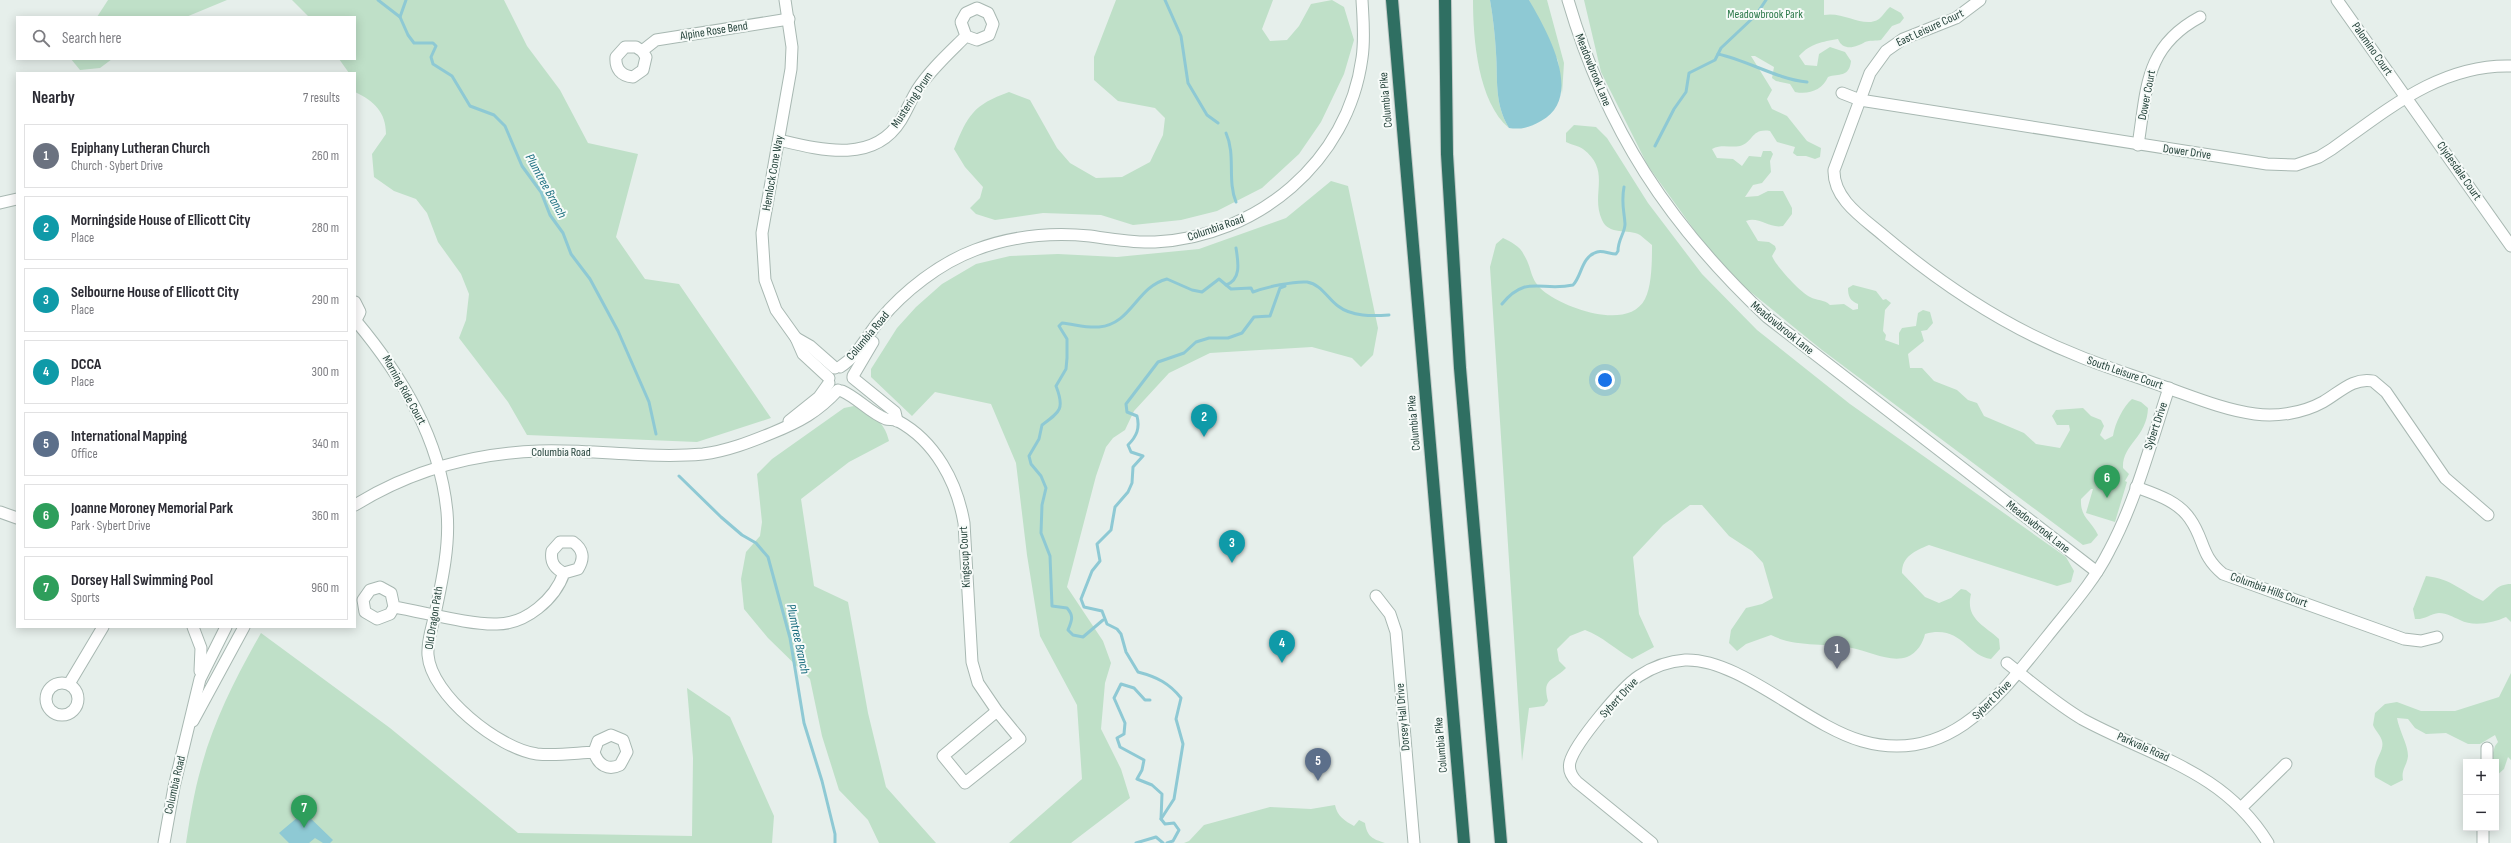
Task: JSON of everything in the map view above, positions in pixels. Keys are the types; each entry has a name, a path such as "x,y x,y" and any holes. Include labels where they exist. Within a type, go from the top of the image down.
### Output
{"highway":[{"name":"Columbia Pike","path":"1392,0 1464,843"},
{"path":"1396,0 1396,53"},
{"path":"1445,0 1448,154 1460,368 1501,843"}],"street":[{"name":"Hemlock Cone Way","path":"785,0 792,47 791,69 780,140 762,233 762,257 770,297 784,325 796,338 810,346 838,367 848,369 853,377"},
{"name":"Columbia Road","path":"356,504 400,480 438,467 505,453 539,451 703,454 749,443 774,432 834,385 838,367 854,356 880,320 941,267 975,250 997,243 1037,235 1062,234 1130,241 1176,241 1221,229 1264,209 1284,196 1315,163 1328,146 1347,111 1354,94 1363,57 1362,0"},
{"name":"Meadowbrook Lane","path":"1568,0 1590,67 1627,144 1670,212 1718,270 1767,317 2097,572"},
{"name":"East Leisure Court","path":"1860,100 1878,60 1894,44 1956,18 1980,0"},
{"name":"Palomino Court","path":"2337,0 2406,97"},
{"name":"Dower Court","path":"2138,144 2149,80 2160,51 2178,31 2200,17"},
{"name":"Alpine Rose Bend","path":"642,50 656,40 789,19"},
{"name":"Mustering Drum","path":"780,140 826,151 842,152 855,151 882,139 901,121 926,78 966,36"},
{"name":"Dower Drive","path":"1842,93 1860,100 2267,164 2296,165 2319,157 2406,97 2428,84 2463,71 2481,67 2511,66"},
{"name":"Clydesdale Court","path":"2406,97 2511,246"},
{"name":"South Leisure Court","path":"1860,100 1838,156 1834,181 1844,200 1923,268 1994,314 2081,357 2241,412 2270,415 2304,410 2322,402 2355,382 2373,381 2386,392 2445,478 2488,515"},
{"path":"0,203 16,199"},
{"name":"Morning Ride Court","path":"356,304 360,312 356,321 381,350 410,396 424,427 438,467"},
{"name":"Columbia Road","path":"834,385 849,388 853,377 896,305"},
{"name":"Hemlock Cone Way","path":"796,338 803,354 834,385"},
{"name":"Kingscup Court","path":"853,377 894,412 897,420"},
{"name":"Kingscup Court","path":"834,385 886,419 897,420 921,438 951,479 960,504 964,523 972,662 978,684 997,711 1020,739 965,784 942,756 997,711"},
{"name":"Sybert Drive","path":"1652,843 1577,782 1570,769 1570,762 1579,745 1625,688 1649,670 1674,662 1701,661 1726,668 1840,733 1862,741 1892,746 1926,742 1946,735 1964,726 1995,700 2097,572 2120,530 2169,388"},
{"name":"Old Dragon Path","path":"438,467 447,512 447,530 435,614 429,641 431,669 444,693 490,733 519,749 536,754 594,752"},
{"name":"Columbia Hills Court","path":"2136,487 2166,498 2181,509 2191,520 2211,564 2223,574 2404,639 2421,642 2437,637"},
{"path":"0,512 16,518"},
{"path":"394,607 482,623 511,623 528,615 544,603 560,583 564,573"},
{"name":"Dorsey Hall Drive","path":"1376,596 1390,614 1396,632 1414,843"},
{"path":"69,684 102,628"},
{"path":"193,628 201,648 200,679"},
{"name":"Columbia Road","path":"164,843 174,787 190,727 200,679 223,628"},
{"path":"223,628 238,637"},
{"name":"Columbia Road","path":"190,727 243,628"},
{"name":"Parkvale Road","path":"2007,663 2064,708 2109,732 2185,766 2222,789 2242,807 2268,843"},
{"path":"2486,759 2487,748"},
{"path":"2242,807 2286,764"},
{"path":"2483,831 2483,843"}],"green space":[{"path":"108,0 227,0 188,16 98,16"},
{"path":"292,0 504,0 527,46 560,90 588,143 638,154 616,237 645,279 679,284 771,418 697,442 527,435 508,402 459,338 466,320 469,294 461,274 438,242 427,213 416,199 394,191 374,177 372,154 386,134 384,119 378,108 373,103 356,92 356,72 348,72 340,60 356,60 356,16 308,16"},
{"path":"1116,0 1273,0 1262,29 1270,41 1287,40 1299,26 1311,4 1332,0 1344,7 1354,40 1344,74 1321,122 1299,154 1262,188 1217,211 1181,220 1133,225 1101,215 1043,213 995,220 976,214 970,208 980,198 983,187 965,167 954,149 963,128 973,113 987,102 1009,92 1030,100 1057,148 1070,163 1096,178 1122,177 1150,162 1163,135 1165,118 1155,108 1118,101 1094,80 1094,57"},
{"path":"1473,0 1490,0 1495,40 1499,100 1504,119 1509,128 1499,117 1490,103 1479,69 1474,33"},
{"path":"1529,0 1547,0 1564,63 1562,94 1558,61"},
{"name":"Meadowbrook Park","path":"1584,0 1824,0 1824,15 1839,15 1867,22 1873,22 1879,19 1890,7 1901,13 1904,18 1900,23 1892,26 1881,40 1867,41 1854,47 1847,47 1843,46 1838,39 1817,44 1803,52 1799,56 1805,65 1817,66 1819,54 1830,47 1845,52 1851,61 1846,72 1828,77 1819,88 1810,92 1795,92 1790,84 1776,81 1772,78 1774,67 1755,56 1751,56 1772,90 1767,99 1772,109 1787,116 1807,141 1821,148 1820,157 1815,159 1806,156 1797,156 1793,153 1795,147 1777,142 1770,131 1756,133 1748,142 1740,146 1719,147 1712,149 1717,158 1733,159 1742,166 1749,156 1761,157 1763,151 1771,151 1773,154 1770,161 1771,172 1762,183 1753,185 1745,197 1758,196 1768,191 1783,191 1792,208 1792,214 1783,226 1773,226 1755,220 1746,221 1758,241 1769,242 1775,246 1776,249 1772,256 1778,266 1806,294 1830,305 1844,304 1853,310 1858,309 1858,304 1850,298 1848,293 1848,288 1853,285 1876,291 1883,300 1886,299 1891,303 1885,310 1883,331 1886,335 1885,340 1899,345 1899,333 1902,328 1916,326 1918,313 1923,310 1930,312 1933,323 1927,330 1921,331 1924,341 1908,354 1910,368 1922,368 1934,381 1957,390 1968,400 1977,403 1984,416 2024,433 2036,444 2060,448 2070,430 2069,425 2057,425 2052,416 2056,410 2083,408 2091,416 2101,420 2104,426 2100,435 2105,440 2113,436 2120,416 2132,399 2141,402 2148,408 2144,427 2126,453 2123,468 2129,474 2125,481 2127,482 2115,522 2086,513 2093,489 2091,489 2081,499 2081,505 2084,515 2098,535 2091,543 2083,545 1822,350 1747,289 1708,249 1648,166 1601,72"},
{"path":"72,60 111,60 100,68 80,70"},
{"path":"1574,125 1596,127 1607,138 1648,203 1702,274 1757,330 1850,404 2066,557 2074,571 2071,582 2057,586 1929,545 1914,552 1904,562 1902,573 1925,597 1939,603 1951,598 1961,589 1966,590 1971,594 1970,603 1973,616 1999,639 2000,649 1991,659 1983,657 1947,633 1937,632 1925,634 1923,641 1917,650 1911,655 1894,659 1859,649 1842,646 1790,642 1771,635 1746,644 1737,651 1729,643 1731,630 1746,608 1762,604 1773,598 1763,563 1752,551 1729,536 1702,505 1690,505 1663,525 1633,557 1639,614 1654,647 1632,659 1585,630 1570,636 1557,649 1559,661 1566,668 1547,684 1546,694 1548,701 1544,706 1529,708 1522,761 1490,267 1496,244 1503,238 1518,247 1527,261 1534,280 1542,290 1549,295 1571,306 1599,314 1626,314 1637,308 1645,299 1647,294 1651,273 1652,245 1640,235 1635,233 1609,228 1602,220 1598,201 1599,174 1597,166 1592,157 1583,149 1566,142 1566,133"},
{"path":"1331,181 1348,186 1378,328 1373,355 1361,367 1352,358 1312,347 1210,353 1169,373 1134,411 1125,430 1113,438 1106,447 1096,476 1067,587 1103,641 1111,663 1105,683 1101,729 1121,769 1130,798 1071,843 1009,843 1082,779 1077,705 1040,636 1027,555 1016,463 991,404 935,392 912,416 871,377 871,369 897,328 916,307 942,284 976,264 1010,256 1058,254 1117,257 1199,249 1286,218"},
{"path":"854,406 872,415 880,423 887,434 889,441 849,462 801,499 814,586 848,602 868,713 886,787 936,843 879,843 868,820 839,790 822,736 810,679 768,638 744,609 741,579 746,552 760,536 762,522 757,474 772,459 844,408"},
{"path":"2426,576 2450,583 2483,601 2498,587 2511,584 2511,622 2506,617 2495,621 2477,624 2465,622 2442,613 2433,614 2421,619 2415,619 2413,609"},
{"path":"261,633 390,728 518,833 692,836 693,758 687,688 730,717 774,816 772,843 186,843 196,786 212,733 234,682"},
{"path":"2511,673 2511,760 2508,757 2504,769 2499,773 2499,759 2491,759 2495,746 2498,742 2495,735 2480,744 2468,744 2446,733 2426,734 2415,728 2408,719 2397,718 2408,752 2403,773 2403,780 2391,786 2375,777 2375,766 2382,749 2382,745 2381,739 2373,725 2375,713 2385,704 2397,702 2421,711 2455,711 2499,697"},
{"path":"1335,805 1340,815 1345,820 1354,826 1359,820 1365,823 1367,831 1371,837 1385,843 1184,843 1189,841 1204,825 1270,807 1311,809"}],"water":[{"path":"1490,0 1529,0 1545,29 1558,63 1561,80 1560,96 1554,110 1541,121 1530,126 1518,129 1509,128 1501,110"},
{"path":"304,812 333,840 330,843 323,843 315,838 309,843 289,843 279,833"}],"waterway":[{"name":"Plumtree Branch","path":"378,0 400,17 408,35 414,43 433,43 436,46 431,57 433,64 452,76 470,106 494,115 505,126 522,166 541,192 550,215 563,233 571,254 590,279 618,331 649,402 656,434"},
{"path":"400,17 406,0"},
{"path":"1165,0 1181,36 1188,83 1207,115 1218,123"},
{"path":"1655,146 1674,109 1686,92 1689,73 1715,60 1721,48 1756,15 1766,0"},
{"path":"1718,54 1774,74 1807,82"},
{"path":"1226,133 1231,150 1232,185 1236,202"},
{"path":"1502,304 1519,289 1534,286 1562,287 1573,285 1585,262 1592,254 1597,252 1616,254 1625,227 1623,202 1624,187"},
{"path":"1226,285 1235,279 1237,274 1238,264 1236,248"},
{"path":"1103,620 1083,637 1073,635 1068,630 1072,618 1071,613 1067,608 1052,606 1050,556 1041,533 1042,505 1046,488 1041,476 1031,464 1029,456 1039,439 1042,425 1057,413 1060,405 1059,394 1056,386 1066,369 1067,339 1059,326 1062,323 1094,327 1110,324 1127,313 1148,289 1167,279 1192,290 1202,292 1219,279 1231,289 1251,288 1253,292 1295,282 1307,282 1312,283 1320,289 1334,303 1344,310 1356,314 1389,315"},
{"path":"1161,819 1174,799 1183,744 1176,719 1181,698 1167,684 1151,676 1138,672 1126,652 1121,634 1117,629 1107,624 1102,611 1084,607 1081,599 1092,571 1100,561 1097,544 1111,530 1115,507 1128,492 1132,483 1133,467 1143,456 1131,452 1128,445 1136,435 1138,424 1137,416 1127,412 1126,404 1158,362 1184,353 1196,342 1209,338 1228,338 1242,333 1254,317 1270,316 1280,288 1285,286"},
{"name":"Plumtree Branch","path":"679,476 721,517 742,535 756,543 768,557 790,638 804,723 822,781 835,834 835,843"},
{"path":"1150,700 1145,700 1134,688 1121,684 1114,698 1125,723 1124,734 1117,738 1120,747 1144,760 1142,770 1137,779 1152,785 1162,794 1161,819 1165,824 1174,823 1179,830 1173,841 1167,843"},
{"path":"1136,843 1156,837 1163,843"}],"place":[{"name":"Morningside House of Ellicott City","path":"1204,437"},
{"name":"Joanne Moroney Memorial Park","path":"2107,498"},
{"name":"Selbourne House of Ellicott City","path":"1232,563"},
{"name":"DCCA","path":"1282,663"},
{"name":"Epiphany Lutheran Church","path":"1837,669"},
{"name":"International Mapping","path":"1318,781"},
{"name":"Dorsey Hall Swimming Pool","path":"304,828"}]}
